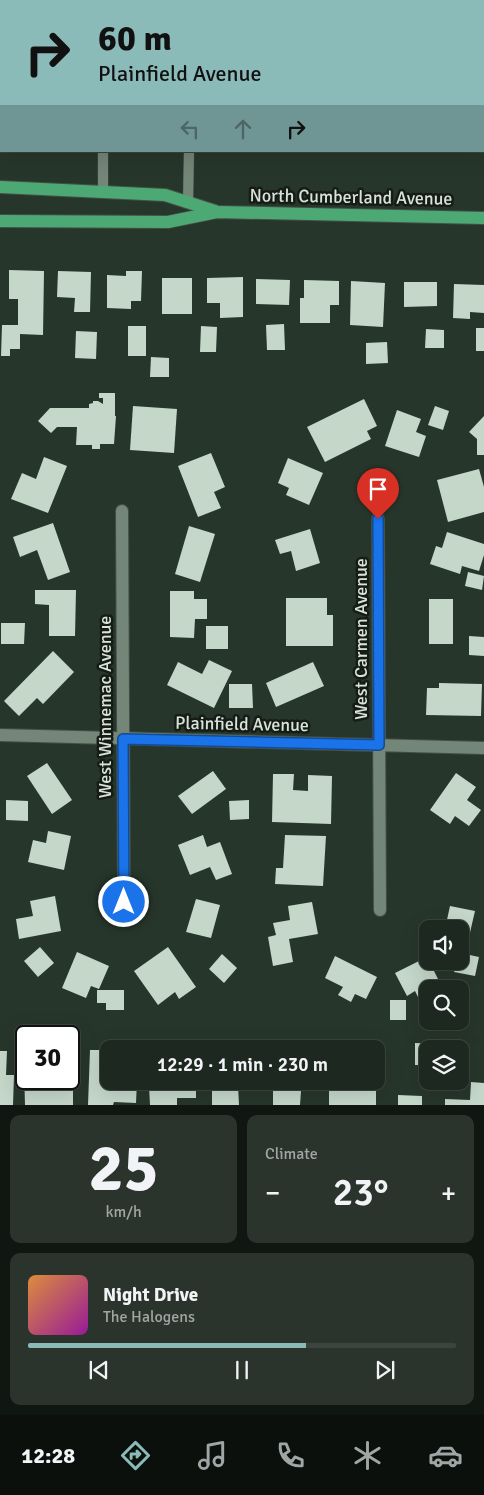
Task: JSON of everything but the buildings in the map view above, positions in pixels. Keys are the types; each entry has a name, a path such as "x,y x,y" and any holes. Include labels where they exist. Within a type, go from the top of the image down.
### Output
{"main road":[{"name":"North Cumberland Avenue","path":"0,187 165,196 217,212"},
{"name":"North Cumberland Avenue","path":"0,221 168,222 217,212 484,218"}],"street":[{"name":"West Winnemac Avenue","path":"122,512 124,902"},
{"name":"West Carmen Avenue","path":"378,519 380,910"},
{"name":"Plainfield Avenue","path":"0,736 484,748"}],"lane":[{"path":"103,152 103,192"},
{"path":"188,203 189,152"}],"route":[{"path":"124,902 123,739 379,745 378,519"}]}
